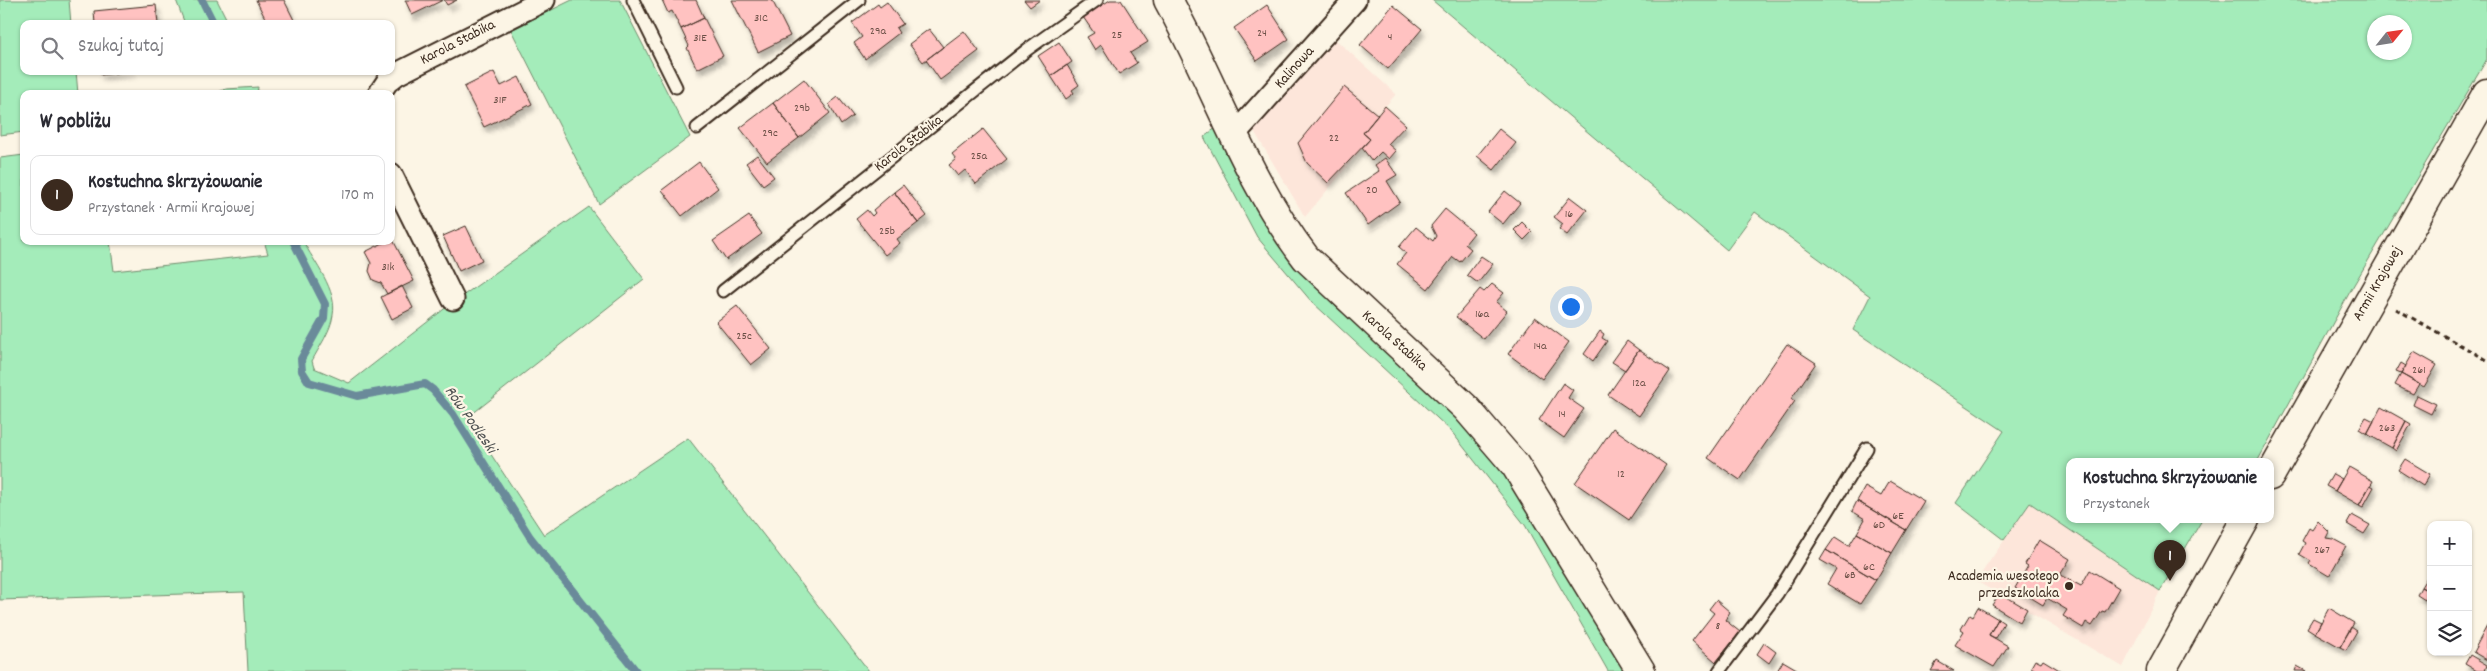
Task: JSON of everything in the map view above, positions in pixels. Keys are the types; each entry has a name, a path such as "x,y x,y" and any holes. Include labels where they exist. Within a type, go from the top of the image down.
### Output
{"street":[{"name":"Karola Stabika","path":"381,90 386,82 397,74 544,0"},
{"name":"Karola Stabika","path":"1168,0 1188,36 1234,136 1268,201 1288,234 1306,258 1466,408 1515,465 1640,671"},
{"name":"Kalinowa","path":"1234,136 1356,0"},
{"name":"Armii Krajowej","path":"2274,469 2487,93"},
{"path":"395,182 454,299"},
{"path":"2161,671 2244,523"}],"lane":[{"path":"633,0 676,87"},
{"path":"697,128 859,0"},
{"name":"Karola Stabika","path":"723,291 1028,49 1097,0"},
{"path":"1718,671 1777,594 1867,448"}],"path":[{"path":"2372,296 2487,360"}],"shaded area":[{"path":"1334,38 1396,94 1363,132 1370,139 1305,217 1254,131"},
{"name":"Academia wesołego przedszkolaka","path":"2030,503 2160,591 2123,667 1976,581"}],"green space":[{"path":"0,0 69,0 71,20 20,20 20,75 76,75 78,90 20,90 20,132 0,135"},
{"path":"176,0 217,0 227,20 184,20"},
{"path":"572,0 620,0 690,137 599,204 511,30"},
{"path":"1432,0 2487,0 2487,59 2352,288 2259,458 2066,458 2066,523 2200,523 2160,591 2030,503 2004,540 1956,503 2004,431 1853,330 1870,296 1755,212 1727,250"},
{"path":"258,87 258,90 223,90"},
{"path":"1217,127 1243,182 1285,253 1336,307 1438,396 1515,489 1625,671 1608,671 1525,525 1451,431 1311,301 1257,237 1204,137"},
{"path":"20,156 20,245 111,245 114,271 268,254 265,245 305,245 329,287 334,306 330,327 312,361 314,368 349,383 448,306 589,207 644,279 467,418 544,535 688,438 869,671 248,671 244,592 0,600 0,158"}],"building":[{"path":"256,0 284,0 294,20 266,20"},
{"path":"405,0 443,0 412,15"},
{"path":"444,0 457,0 447,5"},
{"path":"662,0 696,0 704,18 681,29 672,11 668,13"},
{"path":"732,0 772,0 790,36 758,52"},
{"path":"1024,0 1040,0 1030,7"},
{"path":"1110,0 1121,0 1148,42 1130,53 1137,63 1119,74 1101,45 1095,50 1087,37 1094,33 1083,17"},
{"path":"887,2 903,24 896,28 899,33 865,59 854,43 862,37 852,23 878,4 880,7"},
{"path":"156,5 158,20 95,20 94,11"},
{"path":"1267,5 1289,39 1257,61 1234,28"},
{"path":"1393,5 1422,29 1388,69 1360,45"},
{"path":"704,18 723,56 697,69 681,29"},
{"path":"929,29 943,47 923,62 909,44"},
{"path":"964,31 979,51 940,80 926,60"},
{"path":"1059,42 1072,62 1051,76 1038,56"},
{"path":"1067,65 1079,85 1072,90 1074,93 1066,99 1051,76"},
{"path":"494,72 501,86 519,77 532,104 484,127 464,87"},
{"path":"804,79 830,113 799,138 773,103"},
{"path":"1344,87 1378,115 1363,133 1370,139 1328,183 1307,163 1298,143"},
{"path":"838,97 853,116 841,125 829,104"},
{"path":"773,103 799,138 767,162 740,128"},
{"path":"1385,106 1406,125 1388,144 1396,151 1389,159 1381,152 1372,161 1362,148 1370,139 1363,133"},
{"path":"983,129 1007,159 976,184 965,170 958,176 949,165 956,159 952,154"},
{"path":"1499,129 1516,143 1494,170 1477,156"},
{"path":"757,155 774,177 763,185 746,163"},
{"path":"1385,158 1397,175 1387,181 1400,202 1368,225 1346,193 1379,171 1375,165"},
{"path":"699,162 718,188 682,216 662,190"},
{"path":"903,185 927,216 918,223 894,192"},
{"path":"1505,191 1520,203 1503,224 1488,212"},
{"path":"894,192 918,223 897,239 900,243 885,255 856,219 867,210 872,216 875,213 873,210"},
{"path":"1570,197 1587,210 1567,235 1559,229 1563,224 1554,217"},
{"path":"1445,209 1474,233 1465,244 1471,249 1460,262 1453,257 1428,289 1397,264 1406,253 1399,247 1416,227 1433,241 1436,236 1431,226"},
{"path":"749,216 762,234 726,260 713,241"},
{"path":"1522,222 1532,232 1524,240 1514,230"},
{"path":"466,226 482,260 459,271 443,236"},
{"path":"395,244 414,281 387,294 381,283 373,280 369,271 371,263 365,252 379,245"},
{"path":"1481,256 1493,264 1478,283 1467,275"},
{"path":"1492,284 1504,293 1496,302 1507,311 1484,339 1456,317 1480,289 1484,292"},
{"path":"402,286 413,308 392,319 381,297"},
{"path":"737,306 771,349 751,365 716,322"},
{"path":"1535,317 1569,342 1542,379 1508,354"},
{"path":"1600,331 1604,334 1602,338 1607,341 1593,361 1584,354"},
{"path":"1627,341 1639,350 1625,370 1612,362"},
{"path":"1787,344 1816,363 1791,399 1795,401 1740,480 1708,458"},
{"path":"1639,350 1670,371 1639,416 1608,395"},
{"path":"2414,352 2437,365 2424,387 2401,374"},
{"path":"2401,363 2406,366 2401,374 2396,372"},
{"path":"2401,374 2419,384 2413,394 2395,385"},
{"path":"1563,383 1573,390 1568,398 1584,409 1564,438 1539,420"},
{"path":"2417,395 2436,404 2431,414 2413,405"},
{"path":"2381,407 2406,421 2392,448 2367,434"},
{"path":"2366,417 2374,421 2367,434 2359,429"},
{"path":"2406,421 2411,424 2396,451 2392,448"},
{"path":"1613,428 1666,465 1629,520 1575,483"},
{"path":"2405,459 2430,474 2423,486 2398,470"},
{"path":"2349,467 2373,481 2359,505 2335,491"},
{"path":"2333,474 2342,479 2335,491 2326,486"},
{"path":"1890,481 1924,501 1906,530 1857,501 1865,487 1881,496"},
{"path":"2370,485 2374,487 2363,507 2359,505"},
{"path":"1857,501 1906,530 1892,553 1857,533 1865,519 1852,511"},
{"path":"2352,515 2370,525 2364,534 2347,524"},
{"path":"2318,521 2329,532 2326,538 2333,539 2346,546 2329,576 2309,564 2311,561 2299,554 2305,543 2302,541 2309,528 2312,530"},
{"path":"1857,533 1892,553 1876,580 1826,550 1835,537 1849,546"},
{"path":"2039,540 2070,559 2060,575 2081,586 2090,570 2119,588 2105,612 2102,611 2092,626 2086,622 2083,628 2063,616 2067,610 2047,598 2043,605 2015,588 2028,566 2025,564"},
{"path":"1826,550 1876,580 1860,604 1827,584 1836,569 1820,560"},
{"path":"2427,577 2427,590 2421,587"},
{"path":"2421,587 2427,590 2425,600 2417,595"},
{"path":"2000,593 2027,609 2020,622 1992,605"},
{"path":"1716,600 1730,612 1725,620 1740,632 1716,662 1692,641 1714,613 1709,609"},
{"path":"1978,607 1998,619 1989,635 2008,646 1994,667 1955,645 1964,631 1961,629 1970,614 1973,616"},
{"path":"2329,608 2354,623 2340,647 2315,633"},
{"path":"2313,618 2321,622 2315,633 2307,628"},
{"path":"1998,619 2004,623 1995,638 1989,635"},
{"path":"2487,626 2487,660 2473,652"},
{"path":"2351,627 2357,631 2346,650 2340,647"},
{"path":"1764,643 1776,652 1769,663 1757,654"},
{"path":"2469,656 2472,656 2487,665 2485,671 2477,671 2465,664"},
{"path":"2035,660 2041,663 2043,660 2061,671 2037,671 2031,667"},
{"path":"1783,661 1800,671 1777,671"},
{"path":"1937,661 1954,671 1931,671"},
{"path":"2297,666 2306,671 2295,671"}],"waterway":[{"name":"Rów Podleski","path":"202,0 212,20"},
{"name":"Rów Podleski","path":"295,245 325,304 324,318 301,359 302,371 309,382 357,396 425,384 433,390 453,414 530,537 636,671"}],"place":[{"name":"Kostuchna Skrzyżowanie","path":"2170,581"},
{"name":"Academia wesołego przedszkolaka","path":"2069,586"}]}
